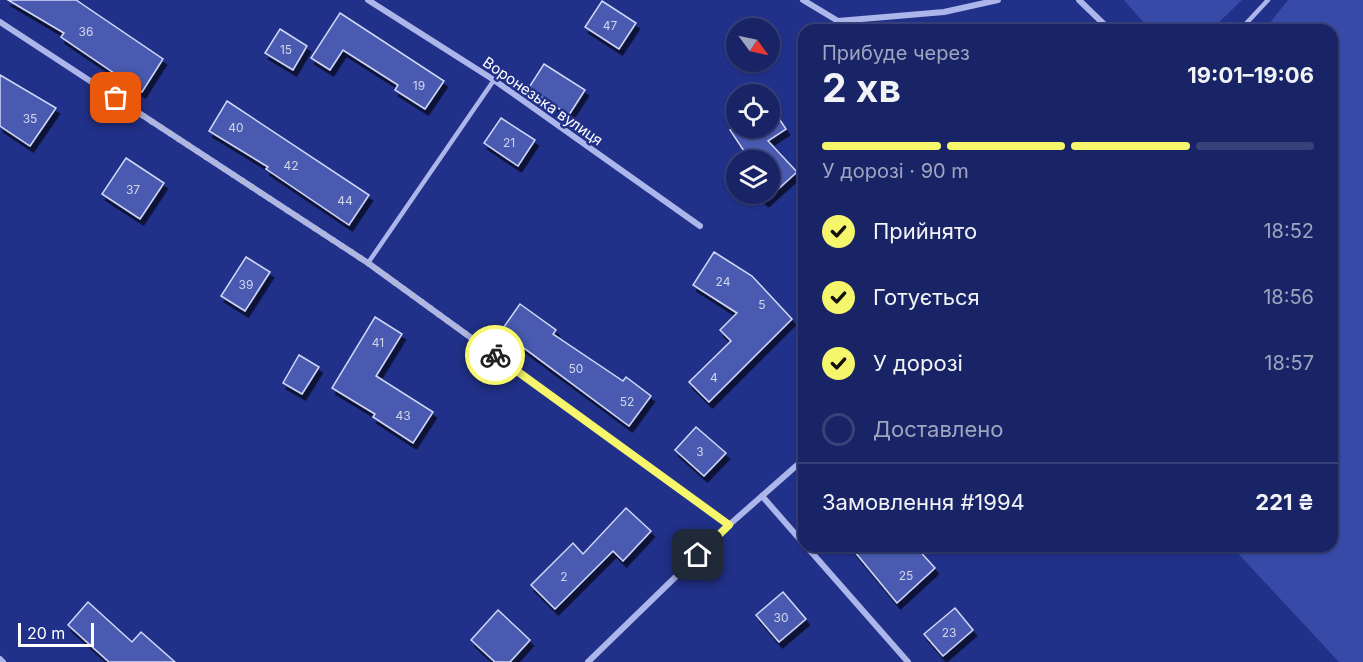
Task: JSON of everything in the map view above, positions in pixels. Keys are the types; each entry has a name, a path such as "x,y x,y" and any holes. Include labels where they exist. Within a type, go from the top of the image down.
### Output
{"street":[{"name":"Воронезька вулиця","path":"368,0 494,80 700,226"},
{"path":"802,0 838,21 944,12 998,0"},
{"path":"1079,0 1104,24"},
{"path":"0,22 368,263 729,525"},
{"path":"588,662 729,525 798,464"},
{"path":"762,496 798,537"},
{"path":"811,552 908,662"}],"lane":[{"path":"1246,24 1268,0"},
{"path":"368,263 494,80"}],"shaded area":[{"path":"1124,0 1242,0 1217,24 1145,24"},
{"path":"1288,0 1363,0 1363,662 1339,662 1237,552 1338,552 1338,24 1269,24"}],"building":[{"path":"8,0 76,0 163,59 142,92 61,37 64,33"},
{"path":"602,1 636,23 619,49 585,27"},
{"path":"340,13 444,81 425,109 395,90 398,85 343,50 330,70 311,58"},
{"path":"280,29 307,46 293,70 265,53"},
{"path":"544,64 585,90 569,115 528,89"},
{"path":"0,75 56,108 30,146 0,126"},
{"path":"227,101 369,195 349,225 266,169 268,167 209,131"},
{"path":"501,118 535,140 518,166 484,143"},
{"path":"780,120 786,129 780,133"},
{"path":"735,138 772,138 768,141 776,150 743,150"},
{"path":"780,154 797,172 780,187"},
{"path":"126,158 164,183 140,219 102,194"},
{"path":"714,252 752,276 792,319 709,402 689,382 731,341 720,330 737,313 693,285"},
{"path":"246,257 270,272 245,311 221,296"},
{"path":"520,304 556,330 553,334 623,381 626,377 651,396 629,426 501,331"},
{"path":"375,317 402,334 376,376 433,412 413,443 373,417 375,414 332,388"},
{"path":"299,355 319,367 302,394 283,383"},
{"path":"696,427 726,453 704,476 675,450"},
{"path":"626,508 651,531 623,561 613,551 555,609 531,585 573,543 583,554"},
{"path":"855,552 920,552 935,568 897,603"},
{"path":"783,592 806,619 779,642 756,615"},
{"path":"88,602 132,642 141,632 175,662 109,662 68,625"},
{"path":"955,608 973,630 943,656 924,634"},
{"path":"498,610 530,640 510,662 495,662 471,640"}],"way so far":[{"path":"116,98 368,263 495,355"}],"route":[{"path":"495,355 729,525 698,555"}]}
